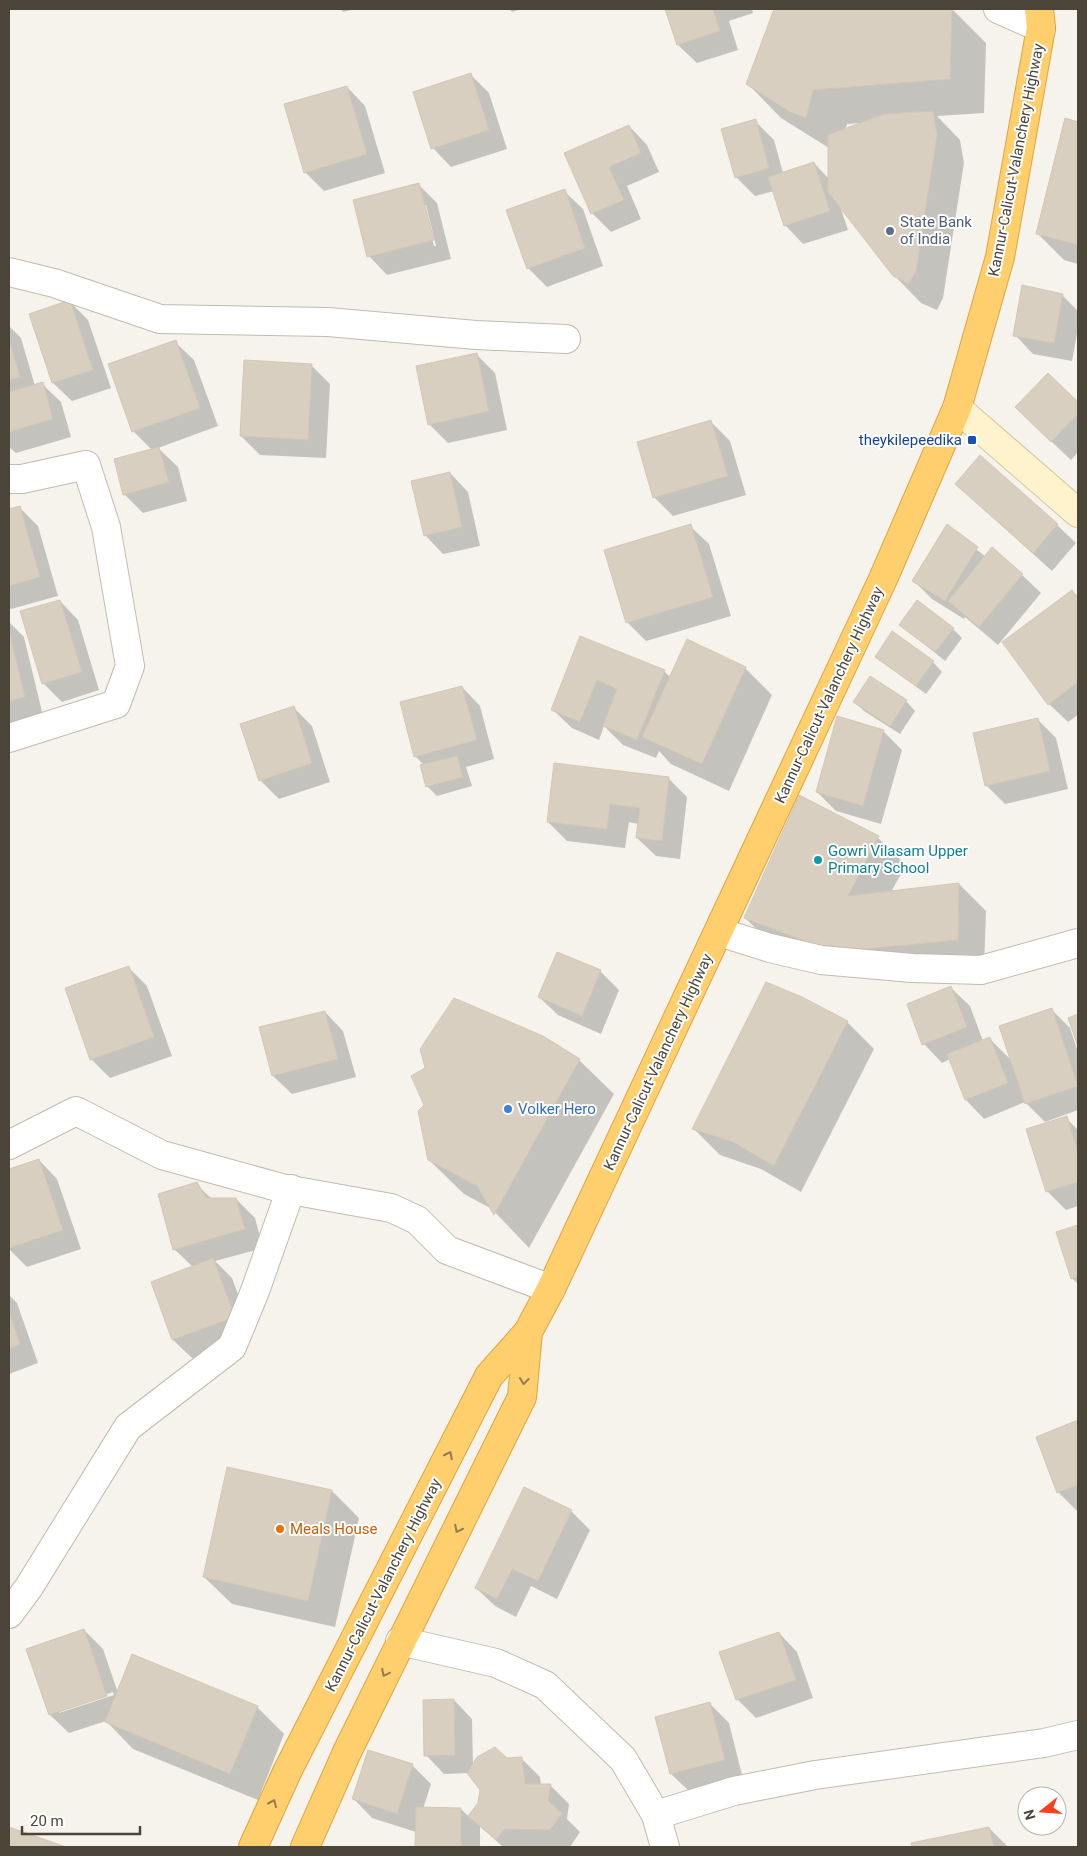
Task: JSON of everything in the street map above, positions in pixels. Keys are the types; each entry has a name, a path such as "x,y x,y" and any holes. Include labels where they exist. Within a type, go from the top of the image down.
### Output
{"highway":[{"name":"Kannur-Calicut-Valanchery Highway","path":"253,1847 287,1772 489,1376 528,1332 551,1289 883,579 957,408 1000,257 1043,15"},
{"name":"Kannur-Calicut-Valanchery Highway","path":"305,1847 347,1752 400,1641 522,1397 528,1332"},
{"path":"359,1632 400,1641"}],"street":[{"path":"998,9 1043,15"},
{"path":"9,272 54,283 160,320 328,322 476,335 566,339"},
{"path":"957,408 1078,513"},
{"path":"9,479 22,479 86,465 106,527 130,666 116,704 9,738"},
{"path":"718,932 770,948 821,960 912,968 971,970 981,970 1078,943"},
{"path":"9,1145 76,1111 162,1155 291,1189 391,1208 417,1220 447,1250 551,1289"},
{"path":"9,1614 29,1587 128,1427 232,1347 255,1291 291,1189"},
{"path":"400,1641 496,1663 546,1685 623,1759 656,1815 665,1847"},
{"path":"656,1815 734,1791 815,1775 1044,1743 1078,1735"}],"building":[{"path":"665,9 713,9 720,31 677,45"},
{"path":"774,9 952,9 950,79 813,90 806,118 790,112 746,84"},
{"path":"471,73 489,130 431,149 413,92"},
{"path":"347,86 367,154 304,173 284,104"},
{"name":"State Bank of India","path":"933,111 937,135 916,271 909,284 893,276 828,192 828,135 884,114"},
{"path":"1065,118 1078,122 1078,245 1036,234"},
{"path":"756,119 769,168 735,178 721,129"},
{"path":"629,125 641,153 609,167 624,200 591,214 564,153"},
{"path":"814,162 830,211 784,226 768,177"},
{"path":"419,183 434,240 367,257 353,200"},
{"path":"565,189 585,248 527,269 506,210"},
{"path":"1022,285 1063,294 1054,343 1013,336"},
{"path":"70,300 93,370 52,383 29,314"},
{"path":"9,339 20,377 9,380"},
{"path":"176,340 200,408 132,432 108,364"},
{"path":"477,353 489,411 428,425 416,366"},
{"path":"244,360 312,364 308,440 240,436"},
{"path":"1048,373 1078,402 1078,414 1051,442 1015,407"},
{"path":"43,382 53,419 9,432 9,392"},
{"path":"711,420 728,476 653,498 637,442"},
{"path":"159,447 169,482 123,495 114,459"},
{"path":"980,455 1058,524 1033,553 955,484"},
{"path":"450,472 462,527 424,536 411,481"},
{"path":"20,506 40,577 9,586 9,509"},
{"path":"691,524 713,597 626,623 604,550"},
{"path":"947,524 978,547 945,601 912,581"},
{"path":"992,547 1023,574 979,627 948,601"},
{"path":"1072,590 1078,598 1078,682 1048,705 1002,642"},
{"path":"60,600 82,672 42,684 20,611"},
{"path":"917,600 954,628 935,652 899,625"},
{"path":"9,630 25,697 9,701"},
{"path":"892,631 934,661 916,686 875,657"},
{"path":"580,636 665,670 637,740 603,726 617,689 597,680 580,722 551,710"},
{"path":"687,639 746,667 702,764 642,737"},
{"path":"870,676 907,700 890,726 853,702"},
{"path":"462,686 477,740 414,757 400,702"},
{"path":"294,706 312,763 259,781 240,724"},
{"path":"837,716 884,730 863,806 816,792"},
{"path":"1038,718 1050,771 985,786 973,733"},
{"path":"457,756 463,777 426,787 420,765"},
{"path":"554,763 669,777 662,841 636,838 640,808 610,804 607,829 547,822"},
{"name":"Gowri Vilasam Upper Primary School","path":"799,795 879,836 848,896 959,883 958,940 834,952 744,918"},
{"path":"557,952 601,970 582,1016 538,997"},
{"path":"129,966 154,1037 90,1060 65,988"},
{"path":"766,982 802,997 848,1021 774,1166 733,1142 692,1129"},
{"path":"951,986 967,1027 922,1045 907,1004"},
{"path":"454,998 543,1036 580,1059 494,1215 477,1186 428,1160 418,1111 424,1105 411,1076 425,1068 420,1049"},
{"path":"1052,1008 1078,1086 1025,1104 999,1026"},
{"path":"325,1011 338,1059 272,1076 259,1027"},
{"path":"1078,1014 1078,1047 1068,1018"},
{"path":"990,1037 1008,1083 965,1100 947,1054"},
{"path":"1067,1116 1078,1152 1078,1182 1046,1192 1026,1129"},
{"path":"39,1159 63,1230 9,1248 9,1169"},
{"path":"197,1182 206,1198 236,1198 245,1229 173,1250 158,1194"},
{"path":"1078,1225 1078,1276 1071,1279 1056,1232"},
{"path":"213,1258 235,1317 172,1340 151,1282"},
{"path":"9,1312 20,1344 9,1349"},
{"path":"1078,1420 1078,1485 1057,1493 1036,1437"},
{"path":"227,1467 332,1490 308,1601 203,1577"},
{"path":"524,1487 572,1510 538,1581 512,1569 497,1599 475,1588"},
{"path":"84,1629 107,1696 49,1715 26,1649"},
{"path":"779,1632 796,1680 736,1700 719,1652"},
{"path":"132,1654 258,1706 230,1774 105,1722"},
{"path":"454,1699 455,1755 424,1756 423,1700"},
{"path":"710,1702 725,1760 670,1774 655,1717"},
{"path":"495,1747 507,1758 522,1757 525,1784 551,1784 548,1801 562,1813 550,1830 505,1829 496,1840 468,1816 478,1803 480,1790 467,1773 477,1757"},
{"path":"368,1750 413,1764 397,1814 352,1799"},
{"path":"416,1807 461,1808 461,1847 415,1847"},
{"path":"9,1827 66,1847 9,1847"},
{"path":"989,1827 994,1847 912,1847 911,1843"}],"place":[{"name":"State Bank of India","path":"890,231"},
{"name":"theykilepeedika","path":"972,440"},
{"name":"Gowri Vilasam Upper Primary School","path":"818,860"},
{"name":"Volker Hero","path":"508,1109"},
{"name":"Meals House","path":"280,1529"}]}
